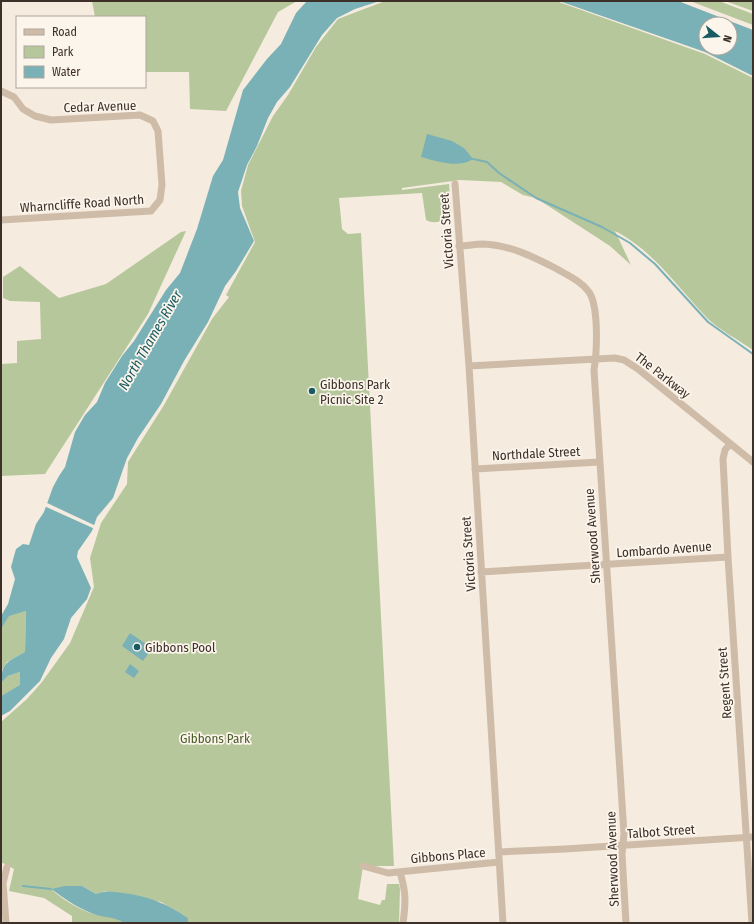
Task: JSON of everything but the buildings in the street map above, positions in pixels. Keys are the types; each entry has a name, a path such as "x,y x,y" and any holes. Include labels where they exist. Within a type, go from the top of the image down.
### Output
{"street":[{"name":"Cedar Avenue","path":"1,91 14,97 23,109 35,116 51,120 140,115 152,121 158,132 162,185 160,200"},
{"name":"Victoria Street","path":"455,184 475,469 503,923"},
{"name":"Wharncliffe Road North","path":"1,220 151,211 160,200"},
{"name":"Sherwood Avenue","path":"459,246 482,244 494,245 523,252 578,280 589,292 594,302 597,347 594,370 624,834 622,854 626,923"},
{"name":"The Parkway","path":"468,366 615,358 628,362 753,462"},
{"name":"Regent Street","path":"730,444 724,450 723,459 728,557 750,837 752,923"},
{"name":"Northdale Street","path":"475,469 599,462"},
{"name":"Lombardo Avenue","path":"481,572 728,557"},
{"name":"Talbot Street","path":"499,852 750,837"},
{"name":"Gibbons Place","path":"363,866 382,872 400,872 499,862"},
{"path":"6,923 3,883 7,867"},
{"name":"Gibbons Place","path":"400,872 405,888 406,903 404,923"}],"green space":[{"path":"92,1 297,1 278,12 226,111 190,109 189,72 146,72 146,16 95,16"},
{"name":"Gibbons Park","path":"385,1 556,1 698,52 698,56 709,56 753,78 753,350 712,323 665,271 629,239 615,231 631,265 610,246 536,198 523,195 501,182 460,180 402,188 402,190 449,184 450,218 438,222 426,220 422,193 339,198 342,229 348,234 361,233 394,866 363,866 358,899 380,905 382,900 385,900 387,884 399,884 399,923 188,923 188,918 161,902 105,891 96,894 82,886 51,889 65,900 82,910 113,918 124,923 72,923 72,916 44,898 9,891 14,869 1,862 1,722 27,699 42,682 70,643 94,587 90,558 101,523 127,484 128,462 164,405 212,319 229,297 226,295 255,242 242,206 241,191 248,165 273,116 288,95 316,47 338,19"},
{"path":"690,1 719,1 753,14 753,25 738,19 738,16 729,16"},
{"path":"725,1 753,1 753,11"},
{"path":"186,231 148,314 45,474 1,476 1,364 17,363 17,341 41,339 40,302 10,301 3,298 3,277 20,266 59,298 106,284 181,232"},
{"path":"26,611 25,652 7,662 1,672 1,629 9,615"},
{"path":"20,672 20,686 1,696 1,683 8,676"}],"water":[{"name":"North Thames River","path":"307,1 380,1 355,9 337,18 322,35 290,87 277,102 268,118 257,146 247,165 238,192 240,208 254,241 225,286 208,322 184,361 161,404 138,438 127,458 113,498 97,517 92,531 78,551 77,557 91,588 87,599 71,618 64,639 51,658 40,681 10,711 1,716 1,696 20,685 20,672 8,676 1,683 2,671 4,666 10,660 25,652 26,611 9,616 1,629 1,616 8,604 15,579 11,567 16,549 23,544 29,545 36,524 44,512 53,487 65,467 75,432 85,415 97,402 105,383 122,356 134,341 166,290 180,273 197,229 213,176 223,160 243,90 267,59 281,44 296,13"},
{"path":"559,1 678,1 717,16 698,16 698,50"},
{"path":"738,24 753,30 753,76 713,56 738,56"},
{"path":"427,134 452,141 464,148 473,159 467,162 454,164 421,157"},
{"name":"Gibbons Pool","path":"130,633 152,648 143,661 122,646"},
{"path":"130,664 139,671 134,678 125,672"},
{"path":"65,886 82,886 96,894 113,892 150,899 172,908 188,918 188,923 124,923 116,919 95,915 75,905 51,889"}],"pier":[{"path":"45,502 96,526 95,529 44,506"}],"waterway":[{"path":"473,159 487,162 499,173 536,198 602,227 630,243 655,264 708,322 753,354"},
{"path":"23,886 51,889"}],"place":[{"name":"Gibbons Park Picnic Site 2","path":"312,391"},
{"name":"Gibbons Pool","path":"137,647"}]}
